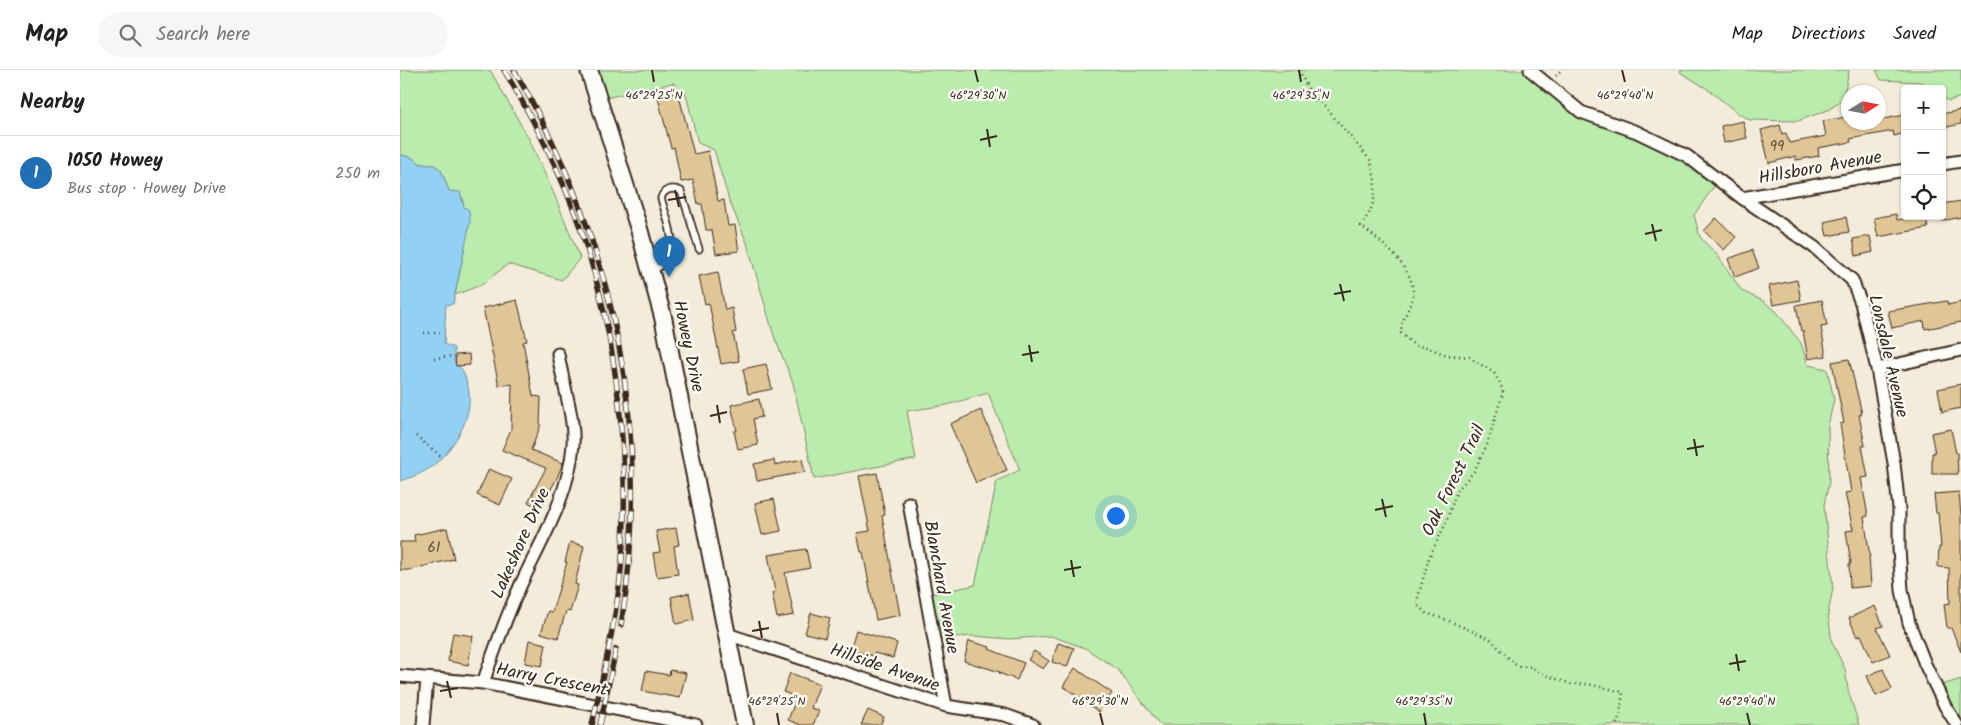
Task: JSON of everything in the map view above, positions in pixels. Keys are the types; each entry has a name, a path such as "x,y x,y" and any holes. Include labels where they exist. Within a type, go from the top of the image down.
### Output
{"main road":[{"name":"Howey Drive","path":"589,70 610,131 663,317 745,725"}],"street":[{"name":"Lonsdale Avenue","path":"1530,70 1581,112 1637,132 1687,156 1742,198 1814,247 1852,280 1861,303 1877,369 1894,463 1899,509 1902,590 1909,623 1924,664 1945,706 1957,725"},
{"path":"1946,163 1961,160"},
{"name":"Hillsboro Avenue","path":"1742,198 1901,171"},
{"path":"1877,369 1961,350"},
{"name":"Lakeshore Drive","path":"483,683 500,630 557,510 569,473 573,443 558,354"},
{"name":"Blanchard Avenue","path":"910,503 946,706"},
{"name":"Hillside Avenue","path":"728,634 946,706 1005,715 1033,725"},
{"name":"Harry Crescent","path":"400,676 483,683 696,725"},
{"path":"423,725 428,679"}],"lane":[{"path":"651,270 662,267 673,251 661,198 663,192 668,189 681,191 699,249"}],"path":[{"name":"Oak Forest Trail","path":"1299,70 1310,93 1326,108 1371,161 1375,180 1374,200 1370,212 1361,226 1382,243 1402,265 1412,282 1412,299 1401,324 1401,333 1415,346 1426,347 1447,356 1469,357 1494,373 1504,392 1487,445 1474,470 1457,491 1445,525 1429,558 1416,604 1426,613 1490,639 1517,666 1531,667 1545,675 1570,684 1588,684 1623,692 1620,714 1616,725"},
{"path":"424,333 444,333"},
{"path":"434,358 454,356"},
{"path":"416,436 442,457"}],"green space":[{"path":"400,70 490,70 529,139 580,258 562,280 508,264 483,284 455,295 464,251 463,198 449,191 441,170 434,165 421,164 411,157 400,155"},
{"path":"590,70 1532,70 1582,111 1637,131 1719,179 1694,215 1700,237 1718,256 1742,291 1763,301 1776,311 1801,343 1808,365 1827,369 1834,399 1828,426 1829,482 1824,505 1833,588 1828,614 1832,642 1845,669 1848,690 1859,725 1160,725 1117,669 1085,648 1051,636 1009,639 974,636 935,638 927,595 975,585 997,481 1020,470 988,393 947,405 907,411 916,459 814,479 793,383 774,336 747,243 729,200 714,150 698,143 686,94 673,83 601,99"},
{"path":"1681,70 1849,70 1846,85 1841,85 1841,101 1828,110 1798,121 1750,120 1739,114 1706,88 1680,72"},
{"path":"1876,70 1961,70 1961,97 1949,101 1946,99 1946,85 1926,85 1923,82 1881,80"},
{"path":"1961,679 1961,725 1936,687"}],"water":[{"path":"400,155 411,157 421,164 434,165 441,170 449,191 460,192 464,207 469,210 470,222 453,304 446,305 444,344 454,348 454,362 461,368 465,377 469,391 467,413 459,435 445,454 433,466 415,476 400,481"}],"building":[{"path":"678,92 694,154 708,151 718,201 724,200 728,226 735,225 739,251 716,254 712,230 706,230 702,204 698,204 693,180 681,182 674,147 671,148 658,98"},
{"path":"1961,110 1961,124 1946,127 1946,113"},
{"path":"1901,116 1901,134 1894,136 1893,131 1850,139 1851,142 1818,148 1819,156 1796,160 1796,156 1769,163 1761,130 1780,125 1782,134 1786,133 1789,143 1826,136 1823,121 1841,118 1841,130 1886,130 1886,119"},
{"path":"1743,121 1747,138 1724,143 1721,126"},
{"path":"1961,201 1961,217 1942,221 1946,220 1946,203"},
{"path":"1896,214 1897,220 1926,220 1928,228 1878,237 1874,218"},
{"path":"1846,217 1849,232 1827,236 1824,222"},
{"path":"1716,218 1736,237 1724,250 1704,231"},
{"path":"1870,236 1873,252 1856,256 1853,239"},
{"path":"1752,250 1759,268 1735,277 1728,259"},
{"path":"718,272 725,310 732,308 736,332 733,333 739,361 721,364 709,303 705,304 699,276"},
{"path":"1797,280 1801,300 1773,305 1769,286"},
{"path":"517,300 527,341 523,342 533,396 541,397 540,427 531,450 563,463 540,509 528,502 546,468 502,450 511,429 512,384 499,386 483,308"},
{"path":"1822,300 1827,326 1821,327 1826,356 1808,359 1796,305"},
{"path":"1947,301 1948,305 1961,302 1961,322 1925,329 1924,321 1892,328 1888,311"},
{"path":"469,354 470,365 456,366 455,355"},
{"path":"1849,359 1862,414 1859,415 1868,477 1861,478 1868,516 1864,517 1870,556 1871,586 1850,588 1849,564 1851,564 1846,531 1853,530 1845,493 1851,492 1840,424 1844,423 1832,362"},
{"path":"766,364 772,389 748,394 743,369"},
{"path":"1961,384 1961,408 1942,412 1938,389"},
{"path":"759,399 762,417 753,419 758,445 738,449 734,431 737,431 731,405"},
{"path":"981,410 1007,470 976,483 950,424"},
{"path":"1951,429 1957,453 1958,474 1932,474 1932,453 1935,453 1931,433"},
{"path":"802,459 805,472 757,481 754,464 774,460 775,465"},
{"path":"489,469 512,479 500,505 477,495"},
{"path":"877,473 885,515 882,516 900,615 876,620 863,552 861,552 857,533 870,531 859,476"},
{"path":"1959,492 1961,516 1961,652 1951,628 1947,628 1944,604 1950,603 1949,568 1938,567 1939,547 1941,547 1934,494"},
{"path":"774,499 781,531 762,535 755,503"},
{"path":"447,528 454,559 409,570 400,570 400,542 415,542 414,535"},
{"path":"676,528 679,545 674,546 678,574 657,577 653,553 660,552 656,531"},
{"path":"570,542 584,546 575,584 578,585 570,612 566,611 558,638 541,633 548,611 552,612 567,562 565,562"},
{"path":"806,549 810,568 785,573 794,615 777,618 772,593 775,592 768,555"},
{"path":"689,593 694,620 676,624 671,597"},
{"path":"1875,606 1883,626 1877,628 1890,655 1873,662 1861,635 1857,637 1849,618"},
{"path":"811,613 830,618 825,638 805,633"},
{"path":"856,630 897,643 893,658 874,653 873,656 850,650"},
{"path":"453,633 473,636 468,665 448,661"},
{"path":"529,640 546,644 542,666 525,663"},
{"path":"969,641 990,647 989,649 1024,663 1017,680 1000,672 964,661"},
{"path":"1058,643 1074,648 1067,667 1052,662"},
{"path":"1034,651 1049,661 1043,669 1028,660"},
{"path":"1075,668 1112,693 1099,712 1063,686"},
{"path":"1883,669 1892,689 1876,696 1867,676"},
{"path":"670,670 686,673 680,698 642,691 646,671 669,675"},
{"path":"790,673 820,684 811,708 819,711 813,725 801,725 788,720 797,697 783,692"},
{"path":"868,710 884,717 880,725 861,725"}],"railway":[{"path":"504,70 529,114 573,207 600,294 616,377 623,463 623,548 614,622 592,725"},
{"path":"514,70 549,134 578,201 601,268 617,338 628,408 632,480 630,552 621,625"},
{"path":"600,725 616,649"}],"place":[{"name":"1050 Howey","path":"669,277"}]}
